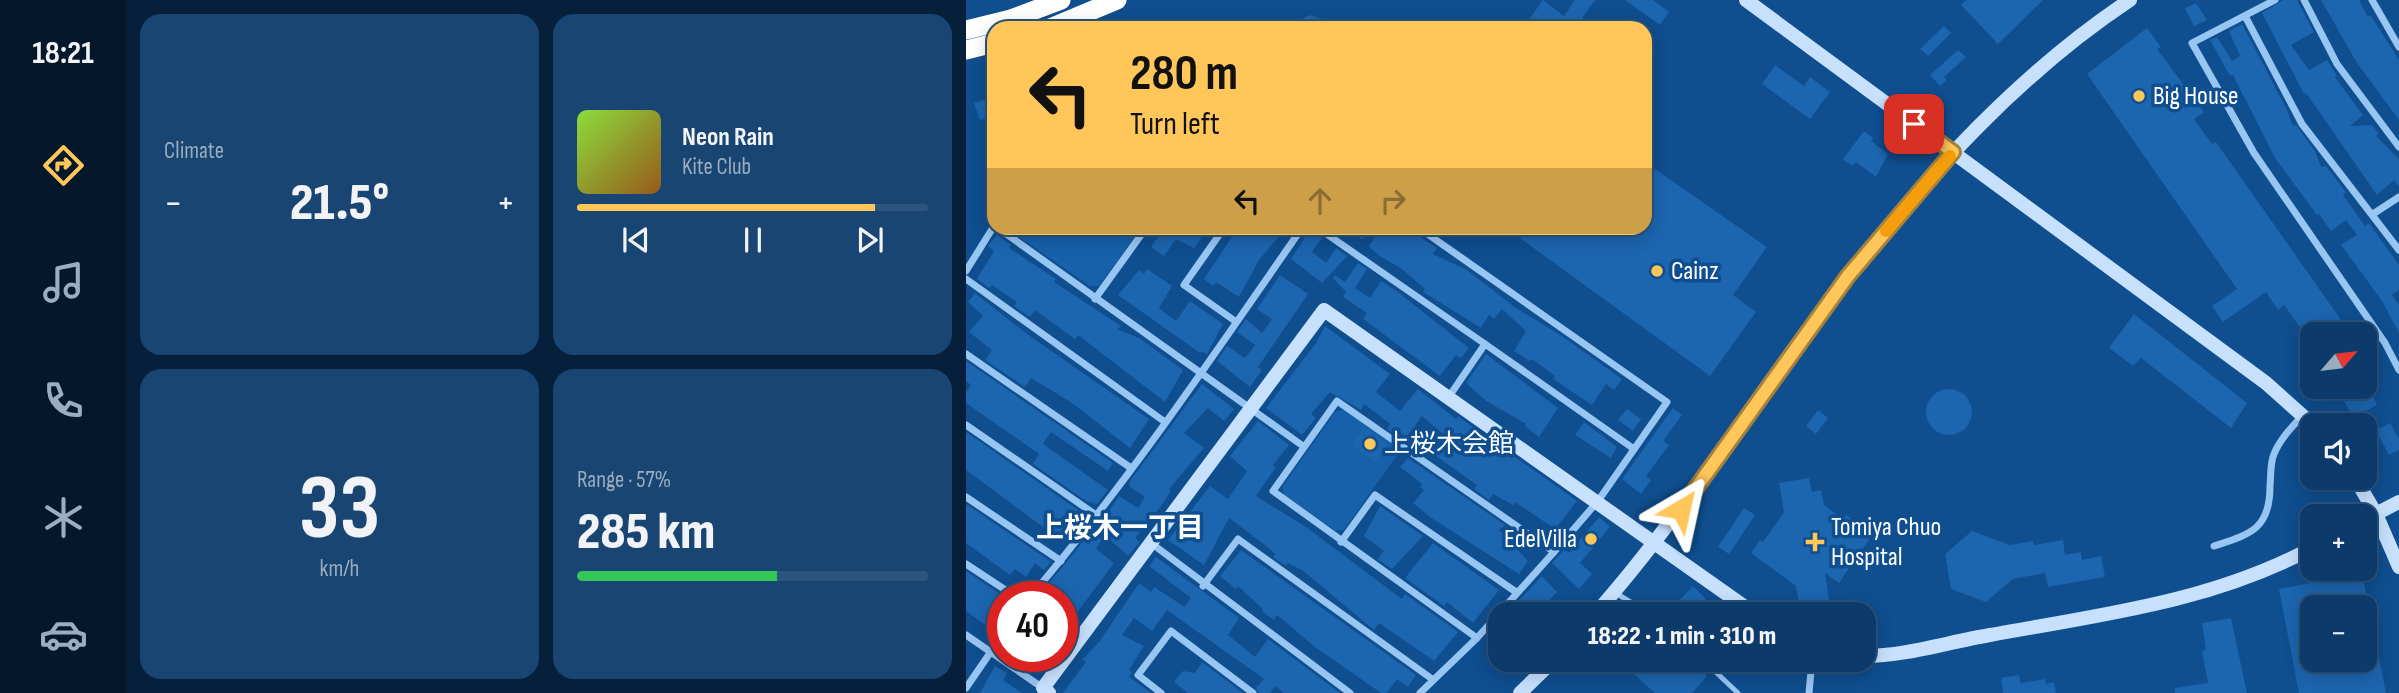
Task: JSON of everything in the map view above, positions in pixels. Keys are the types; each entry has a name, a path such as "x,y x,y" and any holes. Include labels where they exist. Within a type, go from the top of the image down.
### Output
{"highway":[{"path":"1004,21 1061,0"},
{"path":"1067,21 1117,0"},
{"path":"966,30 987,25"},
{"path":"966,50 987,45"}],"street":[{"path":"1746,0 2266,383 2300,413"},
{"path":"1605,602 1656,544 1848,276 1953,152 2062,49 2130,0"},
{"path":"2275,0 2192,43 2254,153 2385,343 2399,370"},
{"path":"2304,0 2337,64 2399,147"},
{"path":"2372,0 2399,47"},
{"path":"2245,16 2302,124 2399,250"},
{"path":"2373,214 2399,197"},
{"path":"966,271 991,235"},
{"path":"1007,235 1303,446"},
{"path":"1095,299 1141,235"},
{"path":"1219,235 1184,285 1235,321"},
{"path":"1044,581 1165,422 1297,235"},
{"path":"1328,235 1634,449"},
{"path":"1420,693 1477,638 1554,552 1598,500 1668,402 1429,235"},
{"path":"966,279 1165,422"},
{"path":"1020,672 1046,690 1324,310 1598,500 1738,602"},
{"path":"1448,398 1485,344"},
{"path":"966,354 1131,468"},
{"path":"1477,638 1273,491 1337,401 1554,552"},
{"path":"966,425 1096,515"},
{"path":"2214,546 2255,530 2266,517 2270,502 2273,456 2284,437 2300,426"},
{"path":"1341,542 1375,495 1516,592"},
{"path":"966,497 1061,561"},
{"path":"2377,513 2399,502"},
{"path":"2377,529 2399,567"},
{"path":"1203,586 1238,539 1432,679"},
{"path":"1151,543 1203,586 1350,693"},
{"path":"1876,654 2183,599 2241,581 2300,554"},
{"path":"966,564 992,581"},
{"path":"1161,693 1138,675 1171,631 1253,693"},
{"path":"966,635 987,649"},
{"path":"966,688 987,656"},
{"path":"1520,693 1542,672"},
{"path":"1809,693 1811,672"}],"lane":[{"path":"1614,592 1630,602"},
{"path":"1716,672 1738,693"}],"shaded area":[{"path":"1016,235 1136,235 1099,286 1090,286"},
{"path":"1345,410 1395,445 1397,455 1344,530 1336,531 1284,495 1282,487 1336,411"}],"building":[{"path":"1543,0 1564,16 1575,0 1595,0 1582,18 1586,21 1528,21"},
{"path":"1625,0 1653,0 1669,12 1660,25"},
{"path":"1966,0 2043,0 1998,44 1961,5"},
{"path":"2283,0 2297,0 2314,32 2291,45 2309,70 2327,60 2337,76 2335,77 2363,115 2350,126 2372,125 2379,134 2376,136 2399,159 2399,186 2394,180 2377,195 2306,93 2304,94 2262,13"},
{"path":"2321,0 2359,0 2367,16 2371,16 2399,60 2399,120 2357,63"},
{"path":"2196,3 2207,20 2194,26 2185,8"},
{"path":"1310,15 1327,21 1298,21"},
{"path":"2242,24 2293,126 2296,125 2315,151 2321,167 2326,166 2346,192 2343,195 2365,226 2369,223 2399,265 2399,290 2392,295 2399,305 2399,333 2382,301 2341,245 2357,235 2346,220 2331,231 2319,214 2317,215 2275,158 2233,75 2230,76 2210,40 2217,37 2232,61 2240,56 2229,31"},
{"path":"1944,26 1951,33 1928,56 1920,49"},
{"path":"2147,28 2161,47 2157,49 2204,112 2194,119 2212,144 2216,142 2342,322 2300,322 2300,327 2284,305 2278,310 2266,292 2223,322 2212,306 2237,289 2087,74"},
{"path":"1958,50 1966,57 1944,77 1947,80 1940,86 1930,75"},
{"path":"1775,65 1804,86 1810,77 1830,92 1810,119 1762,84"},
{"path":"987,99 987,118 980,120 974,103"},
{"path":"1864,131 1873,138 1871,141 1888,154 1876,177 1856,162 1852,166 1843,159"},
{"name":"Cainz","path":"1652,167 1767,247 1733,295 1756,312 1710,376 1516,235 1652,235"},
{"path":"997,235 1011,245 1009,248 1056,279 1054,282 1121,326 1117,329 1139,338 1183,370 1165,402 1078,335 1075,339 1035,310 1030,317 1014,306 1017,302 992,285 989,288 977,279 994,251 988,246"},
{"path":"1159,235 1204,235 1194,248 1176,239 1164,256 1151,247"},
{"path":"1233,235 1280,235 1259,260 1239,297 1216,282 1213,286 1204,279"},
{"path":"1306,235 1319,235 1322,238 1312,252 1326,263 1336,248 1347,256 1322,283 1291,259"},
{"path":"1371,235 1417,235 1437,248 1433,254 1467,270 1516,308 1562,336 1622,379 1614,390 1606,384 1592,405 1553,379 1555,376 1532,359 1530,361 1514,351 1526,331 1502,309 1494,319 1489,315 1481,328 1423,292 1425,289 1402,269 1378,255 1369,246 1375,238"},
{"path":"1358,263 1367,269 1355,288 1370,298 1381,281 1395,290 1469,348 1461,358 1456,355 1440,376 1363,319 1367,313 1343,297 1346,292 1333,278 1335,275 1345,282"},
{"path":"1147,269 1172,286 1159,308 1176,321 1190,301 1223,324 1207,354 1202,351 1200,353 1118,295 1139,270 1144,274"},
{"path":"1280,275 1308,294 1258,367 1262,370 1250,387 1217,361 1227,346 1245,358 1255,345 1237,332 1246,319 1262,333 1272,319 1257,309"},
{"path":"975,293 1027,334 1149,419 1130,448 1072,403 1031,378 1025,387 985,360 992,350 969,332 983,316 968,302"},
{"path":"2134,314 2247,403 2231,428 2141,358 2133,366 2109,348"},
{"path":"1325,326 1390,374 1376,392 1400,411 1418,389 1456,419 1458,416 1577,501 1555,529 1515,502 1513,505 1493,494 1489,500 1474,489 1477,485 1429,451 1442,433 1422,416 1407,437 1398,431 1395,434 1387,429 1390,424 1364,404 1361,410 1330,392 1311,414 1316,418 1302,435 1266,408 1316,343"},
{"path":"1486,354 1558,408 1539,437 1525,426 1526,424 1486,401 1466,383"},
{"path":"966,361 1113,463 1108,471 1051,432 1043,444 1108,490 1097,504 1086,501 1033,464 1039,454 966,403 966,392 971,385 966,381"},
{"path":"1202,384 1234,409 1224,421 1208,408 1184,433 1204,448 1169,489 1171,491 1161,506 1135,538 1140,542 1128,556 1105,535 1096,549 1114,563 1078,611 1078,581 1051,581 1087,537 1090,540 1119,496 1138,508 1145,497 1129,486"},
{"path":"1949,389 1965,396 1972,412 1965,428 1949,435 1933,428 1926,412 1933,396"},
{"path":"2343,399 2374,399 2377,405 2362,413 2350,413"},
{"path":"1673,408 1682,415 1663,441 1669,445 1646,476 1651,480 1641,494 1622,479"},
{"path":"1627,409 1641,419 1633,431 1618,420"},
{"path":"1818,410 1828,418 1816,434 1806,426"},
{"path":"1258,421 1289,445 1273,465 1276,467 1256,496 1306,527 1402,599 1405,594 1458,632 1434,661 1379,623 1374,630 1302,570 1288,563 1286,566 1273,557 1275,554 1265,545 1229,518 1204,565 1168,540 1210,486 1228,499 1247,471 1230,456"},
{"path":"1584,422 1617,447 1611,458 1575,435"},
{"path":"2390,423 2399,439 2399,450 2389,455 2377,430"},
{"name":"上桜木会館","path":"1363,427 1388,444 1375,462 1352,445"},
{"path":"966,432 1078,510 1059,539 966,470"},
{"path":"1408,458 1505,525 1499,530 1528,561 1519,574 1430,517 1413,503 1424,490 1420,487 1422,484 1400,467"},
{"path":"1809,478 1812,492 1821,490 1824,505 1843,519 1846,515 1873,534 1839,583 1825,573 1829,600 1799,602 1796,586 1751,553 1760,540 1763,542 1784,512 1779,483"},
{"path":"966,504 1051,562 1044,570 1035,563 1026,577 1015,569 1010,575 966,543"},
{"path":"1380,506 1423,536 1392,569 1377,559 1384,551 1364,536"},
{"path":"1744,508 1755,515 1729,554 1718,547"},
{"path":"1599,517 1610,527 1580,563 1592,574 1579,589 1552,563 1565,549 1569,553"},
{"path":"1972,531 2010,545 2033,541 2034,545 2063,540 2065,555 2081,552 2082,560 2101,556 2105,577 2048,587 2045,573 2013,579 1986,602 1951,589 1945,554"},
{"path":"1433,543 1499,590 1473,623 1447,602 1444,606 1405,578"},
{"path":"1241,550 1416,675 1408,687 1397,679 1387,693 1381,693 1315,647 1277,615 1274,620 1262,611 1263,609 1238,586 1236,589 1220,576"},
{"path":"1156,557 1239,618 1228,635 1255,657 1268,639 1340,693 1284,693 1275,686 1270,693 1259,693 1256,688 1264,679 1167,610 1152,631 1134,618 1122,635 1144,646 1129,670 1132,672 1129,677 1151,693 1063,693 1086,662 1082,660 1099,642 1139,583 1151,592 1154,587 1185,607 1191,598 1149,566"},
{"path":"966,571 987,585 987,626 966,611"},
{"path":"1542,576 1557,592 1547,602 1517,602"},
{"path":"2320,581 2364,581 2366,595 2300,595 2300,672 2377,672 2377,648 2386,693 2299,693 2279,589"},
{"path":"1693,586 1706,599 1703,602 1678,602"},
{"path":"2231,618 2247,693 2175,693 2175,688 2208,683 2202,651 2206,650 2202,623"},
{"path":"1202,662 1243,693 1188,693 1174,682 1183,671 1195,673"},
{"path":"992,672 1005,672 1003,680 1022,693 980,693"},
{"path":"1632,672 1702,672 1707,676 1692,693 1655,693"},
{"path":"2019,675 2021,683 2045,679 2046,684 2054,682 2056,693 2003,693 2001,678"}],"slow traffic":[{"path":"1886,231 1950,156"}],"place":[{"name":"Big House","path":"2139,96"},
{"name":"Cainz","path":"1657,271"},
{"name":"上桜木会館","path":"1370,444"},
{"name":"EdelVilla","path":"1591,539"},
{"name":"Tomiya Chuo Hospital","path":"1815,542"}],"district":[{"name":"上桜木一丁目","path":"1120,528"}],"route":[{"path":"1681,509 1848,276 1953,152 1914,124"}]}
